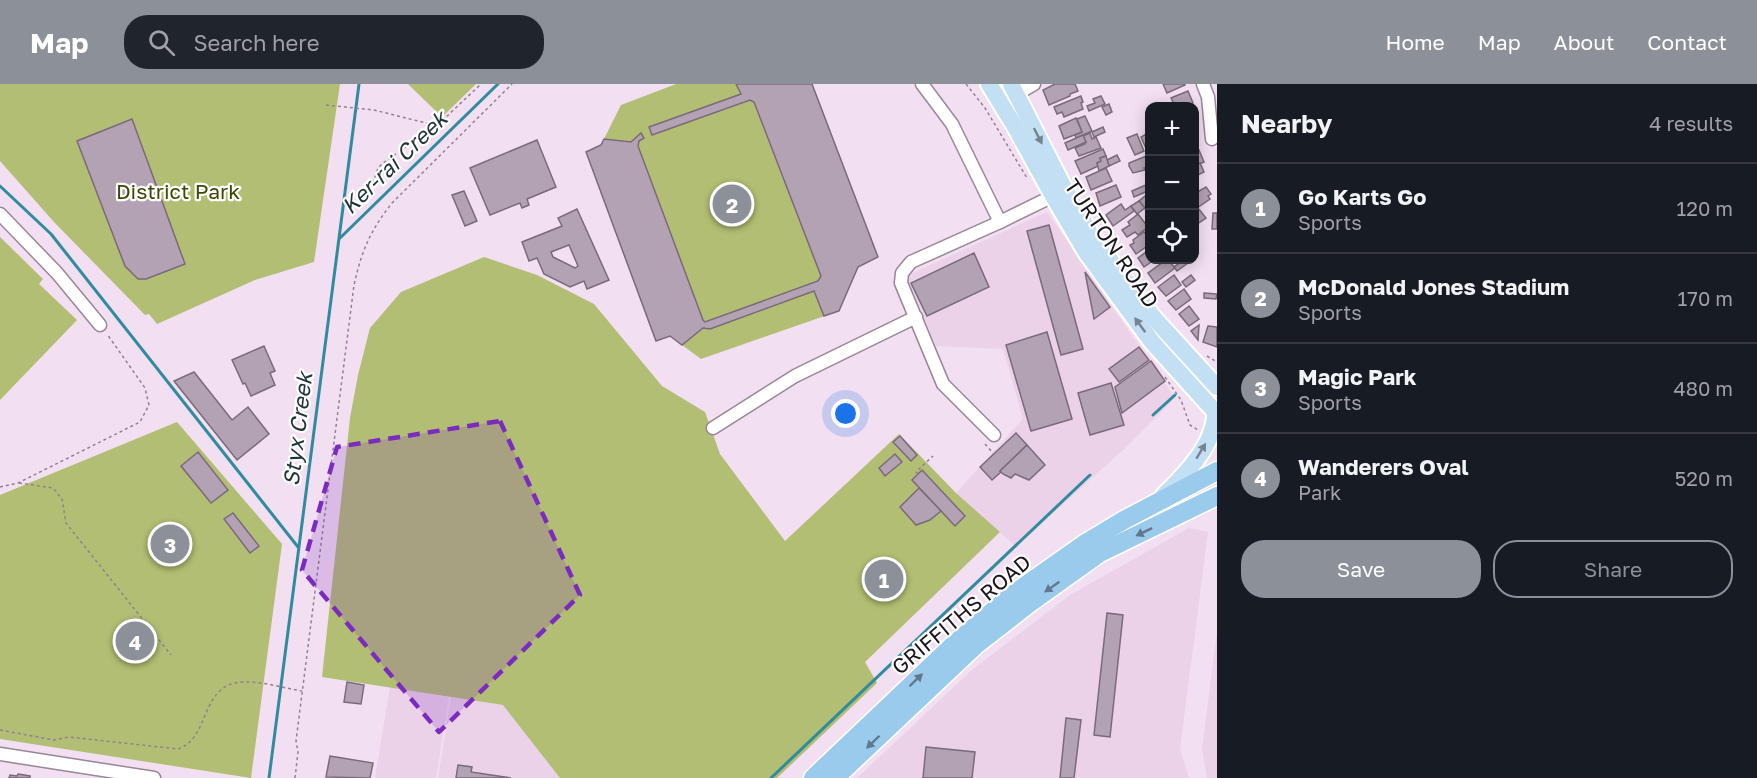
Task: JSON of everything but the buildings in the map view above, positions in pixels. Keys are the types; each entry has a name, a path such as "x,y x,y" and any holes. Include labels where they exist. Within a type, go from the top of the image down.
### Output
{"highway":[{"name":"GRIFFITHS ROAD","path":"835,778 953,645 1009,597 1084,544 1217,471"},
{"name":"GRIFFITHS ROAD","path":"813,778 976,645 1071,573 1100,553 1216,497"}],"main road":[{"name":"TURTON ROAD","path":"989,84 1086,252 1152,342 1216,413"},
{"name":"TURTON ROAD","path":"1014,89 1062,184 1090,233 1153,317 1217,387"},
{"path":"1188,356 1217,374"},
{"path":"1147,508 1182,478 1192,465 1214,427 1216,413"}],"street":[{"path":"922,84 952,124 1000,222"},
{"path":"1014,89 1034,84"},
{"path":"1203,84 1208,97 1212,139"},
{"path":"989,440 943,384 901,283 902,273 911,262 1053,196"},
{"path":"0,214 57,273 100,325"},
{"path":"713,428 795,376 916,317"},
{"path":"0,754 154,778"}],"path":[{"path":"371,189 378,168 382,164 445,118 481,84"},
{"path":"294,778 298,752 296,741 354,285 366,243 376,224 392,203 512,84"},
{"path":"326,105 374,110 435,125"},
{"path":"0,487 18,483 140,422 149,405 146,388 100,325"},
{"path":"989,440 994,454"},
{"path":"918,474 916,472 933,456"},
{"path":"18,483 53,488 62,499 66,523 171,655"},
{"path":"0,730 54,740 69,737 180,748 197,732 209,705 218,693 236,684 254,683 303,691"}],"highlighted area":[{"path":"500,421 580,595 439,732 302,570 337,447"}],"shaded area":[{"path":"1047,212 1175,398 1124,449 1016,547 956,493 1023,419 1003,349 936,346 906,276"},
{"path":"1189,528 1208,532 1180,749 1189,778 857,778 973,669 1070,595"},
{"path":"1217,632 1217,778 1207,778 1202,749"},
{"path":"390,687 449,697 436,778 375,778"},
{"path":"451,697 503,705 559,778 438,778"}],"green space":[{"name":"District Park","path":"0,84 340,84 314,262 255,280 157,324 149,314 145,315 54,222 0,161"},
{"path":"408,84 476,84 442,117"},
{"path":"676,84 812,84 878,257 858,267 839,311 701,359 670,336 656,341 586,152 601,145 621,105"},
{"path":"0,237 43,279 39,284 77,320 0,400"},
{"path":"484,257 537,275 594,304 662,386 705,412 720,454 785,541 899,434 956,493 1000,532 865,662 877,683 777,778 560,778 503,705 322,677 350,418 370,328 401,292"},
{"path":"177,422 282,544 251,778 0,739 0,495"}],"waterway":[{"name":"Styx Creek","path":"269,778 359,84"},
{"name":"Ker-rai Creek","path":"340,238 498,84"},
{"path":"0,186 51,234 298,547"},
{"path":"1153,415 1175,395"},
{"path":"771,778 1090,475"}],"place":[{"name":"McDonald Jones Stadium","path":"732,204"},
{"name":"Magic Park","path":"170,544"},
{"name":"Go Karts Go","path":"884,579"},
{"name":"Wanderers Oval","path":"135,641"}]}
